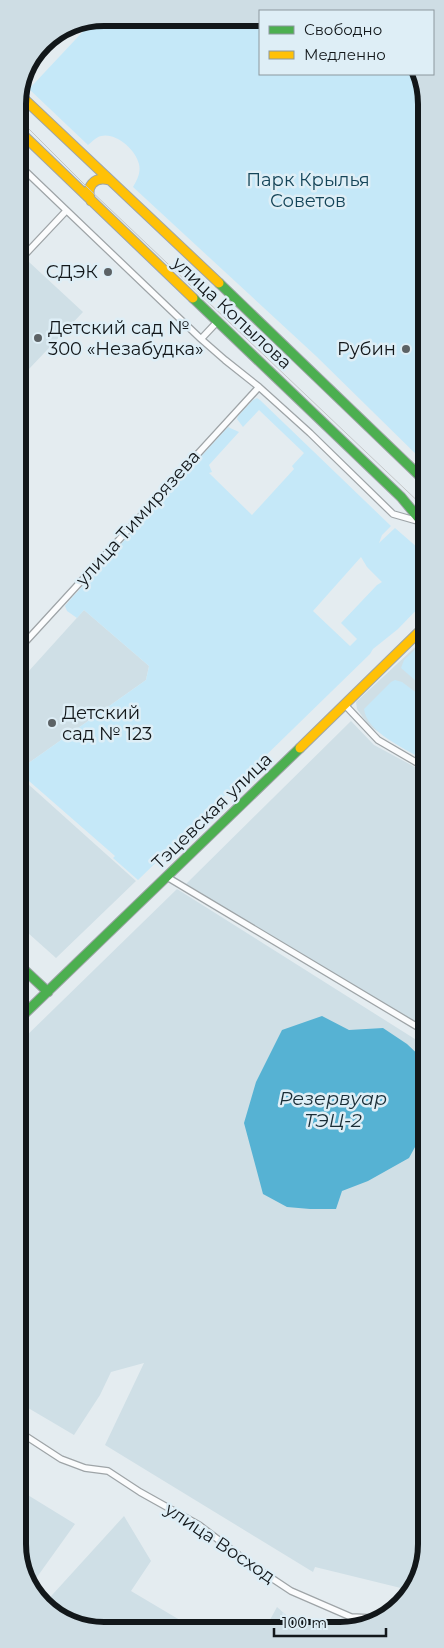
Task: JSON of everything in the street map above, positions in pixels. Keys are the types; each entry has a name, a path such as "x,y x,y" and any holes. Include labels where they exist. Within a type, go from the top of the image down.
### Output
{"main road":[{"name":"улица Копылова","path":"26,101 306,365 418,474"},
{"name":"улица Копылова","path":"26,138 401,497 418,518"},
{"path":"92,202 88,194 88,188 93,181 103,178 112,181"},
{"name":"Тэцевская улица","path":"26,1013 346,705 418,633"},
{"path":"26,971 48,992"}],"street":[{"name":"улица Копылова","path":"26,172 201,339 259,387 310,433 392,514 418,523"},
{"path":"26,254 66,211"},
{"path":"201,339 217,322"},
{"name":"улица Тимирязева","path":"26,641 259,387"},
{"path":"346,705 378,740 418,763"},
{"path":"167,877 418,1027"},
{"name":"улица Восход","path":"26,1436 61,1459 85,1468 108,1471 140,1492 199,1525 249,1563 291,1591 351,1617 364,1618"}],"shaded area":[{"name":"Детский сад № 300 «Незабудка»","path":"29,262 83,312 29,369 26,368 26,266"},
{"name":"Детский сад № 123","path":"84,610 149,666 146,680 26,765 26,674"},
{"path":"418,644 418,756 367,723 357,709 356,702"},
{"path":"351,721 374,745 418,769 418,1027 186,884"},
{"path":"26,782 136,881 56,958 26,931"},
{"path":"177,889 418,1041 418,1549 412,1573 404,1589 315,1567 313,1572 105,1445 144,1363 111,1372 100,1395 74,1435 26,1407 26,1036"},
{"path":"26,1494 75,1524 35,1580 27,1554"},
{"path":"124,1516 151,1561 131,1591 183,1622 105,1622 89,1620 65,1611 49,1599"},
{"path":"277,1607 294,1622 269,1622"}],"green space":[{"name":"Парк Крылья Советов","path":"105,26 259,26 259,75 412,75 418,105 418,456 316,356 133,187 138,176 139,164 130,148 119,139 107,135 97,137 88,145 29,89 86,29"},
{"path":"257,398 260,400 391,526 382,535 379,543 395,528 418,548 418,608 398,629 373,649 138,880 113,858 115,856 29,781 26,777 26,765 146,680 149,666 84,610 77,618 67,611 65,606 69,601 228,427 239,432 209,465 212,472 209,473 252,515 294,469 292,466 304,453 259,410 243,427 237,419 253,400","holes":["361,557 367,567 382,582 341,623 357,639 350,646 313,611"]},
{"path":"418,647 418,683 401,668 404,660"},
{"path":"395,680 402,682 418,694 418,757 389,740 372,726 367,718 364,709"}],"water":[{"name":"Резервуар ТЭЦ-2","path":"322,1016 349,1030 383,1028 407,1044 418,1054 418,1142 409,1158 368,1181 342,1191 336,1209 287,1207 263,1194 244,1123 256,1082 282,1030"}],"tram line":[{"path":"26,126 88,188 418,501"}],"railway":[{"path":"417,1555 418,1547"}],"traffic: fast":[{"path":"219,283 418,474"},
{"path":"193,298 401,497 418,517"},
{"path":"26,1012 300,748"},
{"path":"26,971 48,992"}],"traffic: slow":[{"path":"26,101 219,283"},
{"path":"26,138 193,298"},
{"path":"91,201 89,191 92,184 99,180 109,180"},
{"path":"300,748 418,633"}],"place":[{"name":"СДЭК","path":"108,272"},
{"name":"Детский сад № 300 «Незабудка»","path":"38,338"},
{"name":"Рубин","path":"406,349"},
{"name":"Детский сад № 123","path":"52,723"}]}
